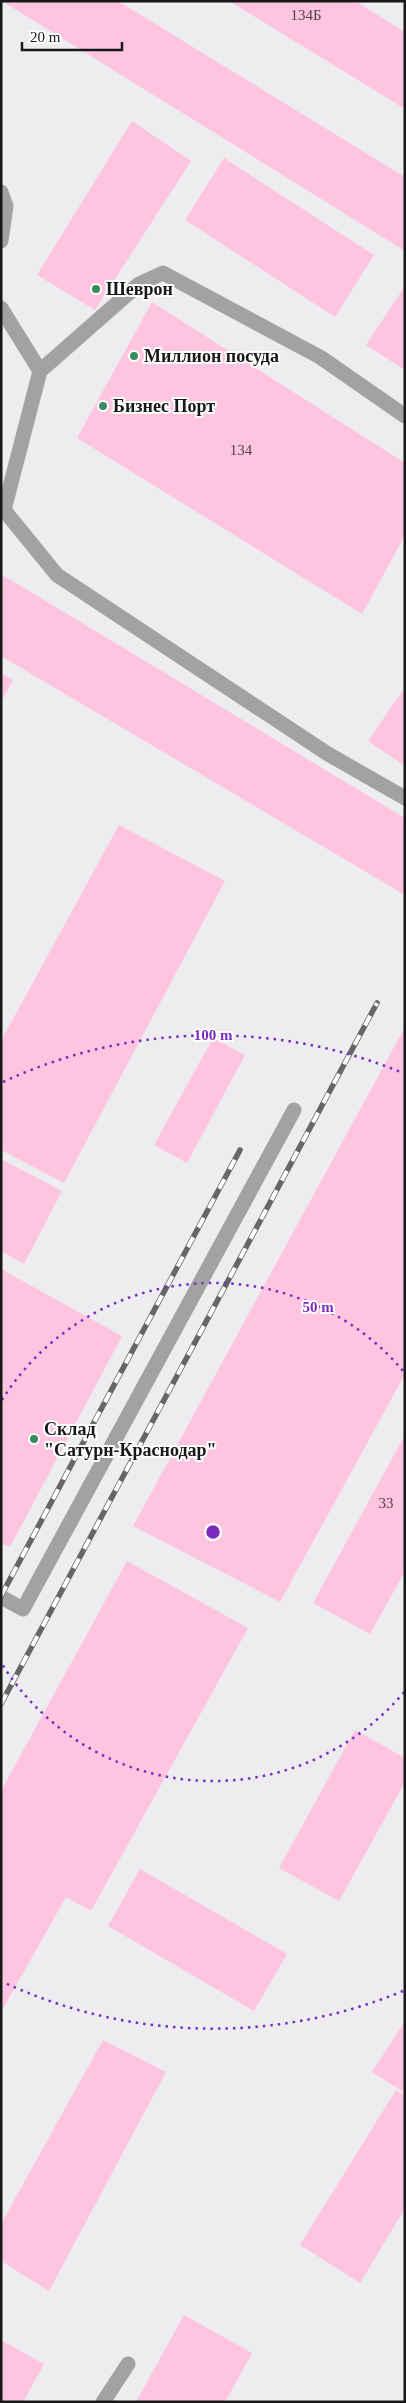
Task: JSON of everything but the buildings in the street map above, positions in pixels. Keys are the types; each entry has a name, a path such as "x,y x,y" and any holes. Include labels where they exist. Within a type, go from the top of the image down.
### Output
{"lane":[{"path":"1,192 6,206 1,241"},
{"path":"405,416 320,357 163,273 138,284 40,371 4,510 57,575 328,754 405,798"},
{"path":"1,308 40,371"},
{"path":"1,1597 23,1609 294,1110"},
{"path":"103,2402 128,2364"}],"railway":[{"path":"1,1704 377,1003"},
{"path":"1,1596 240,1150"}],"place":[{"name":"Шеврон","path":"96,289"},
{"name":"Миллион посуда","path":"134,356"},
{"name":"Бизнес Порт","path":"103,406"},
{"name":"Склад \"Сатурн-Краснодар\"","path":"34,1439"}]}
